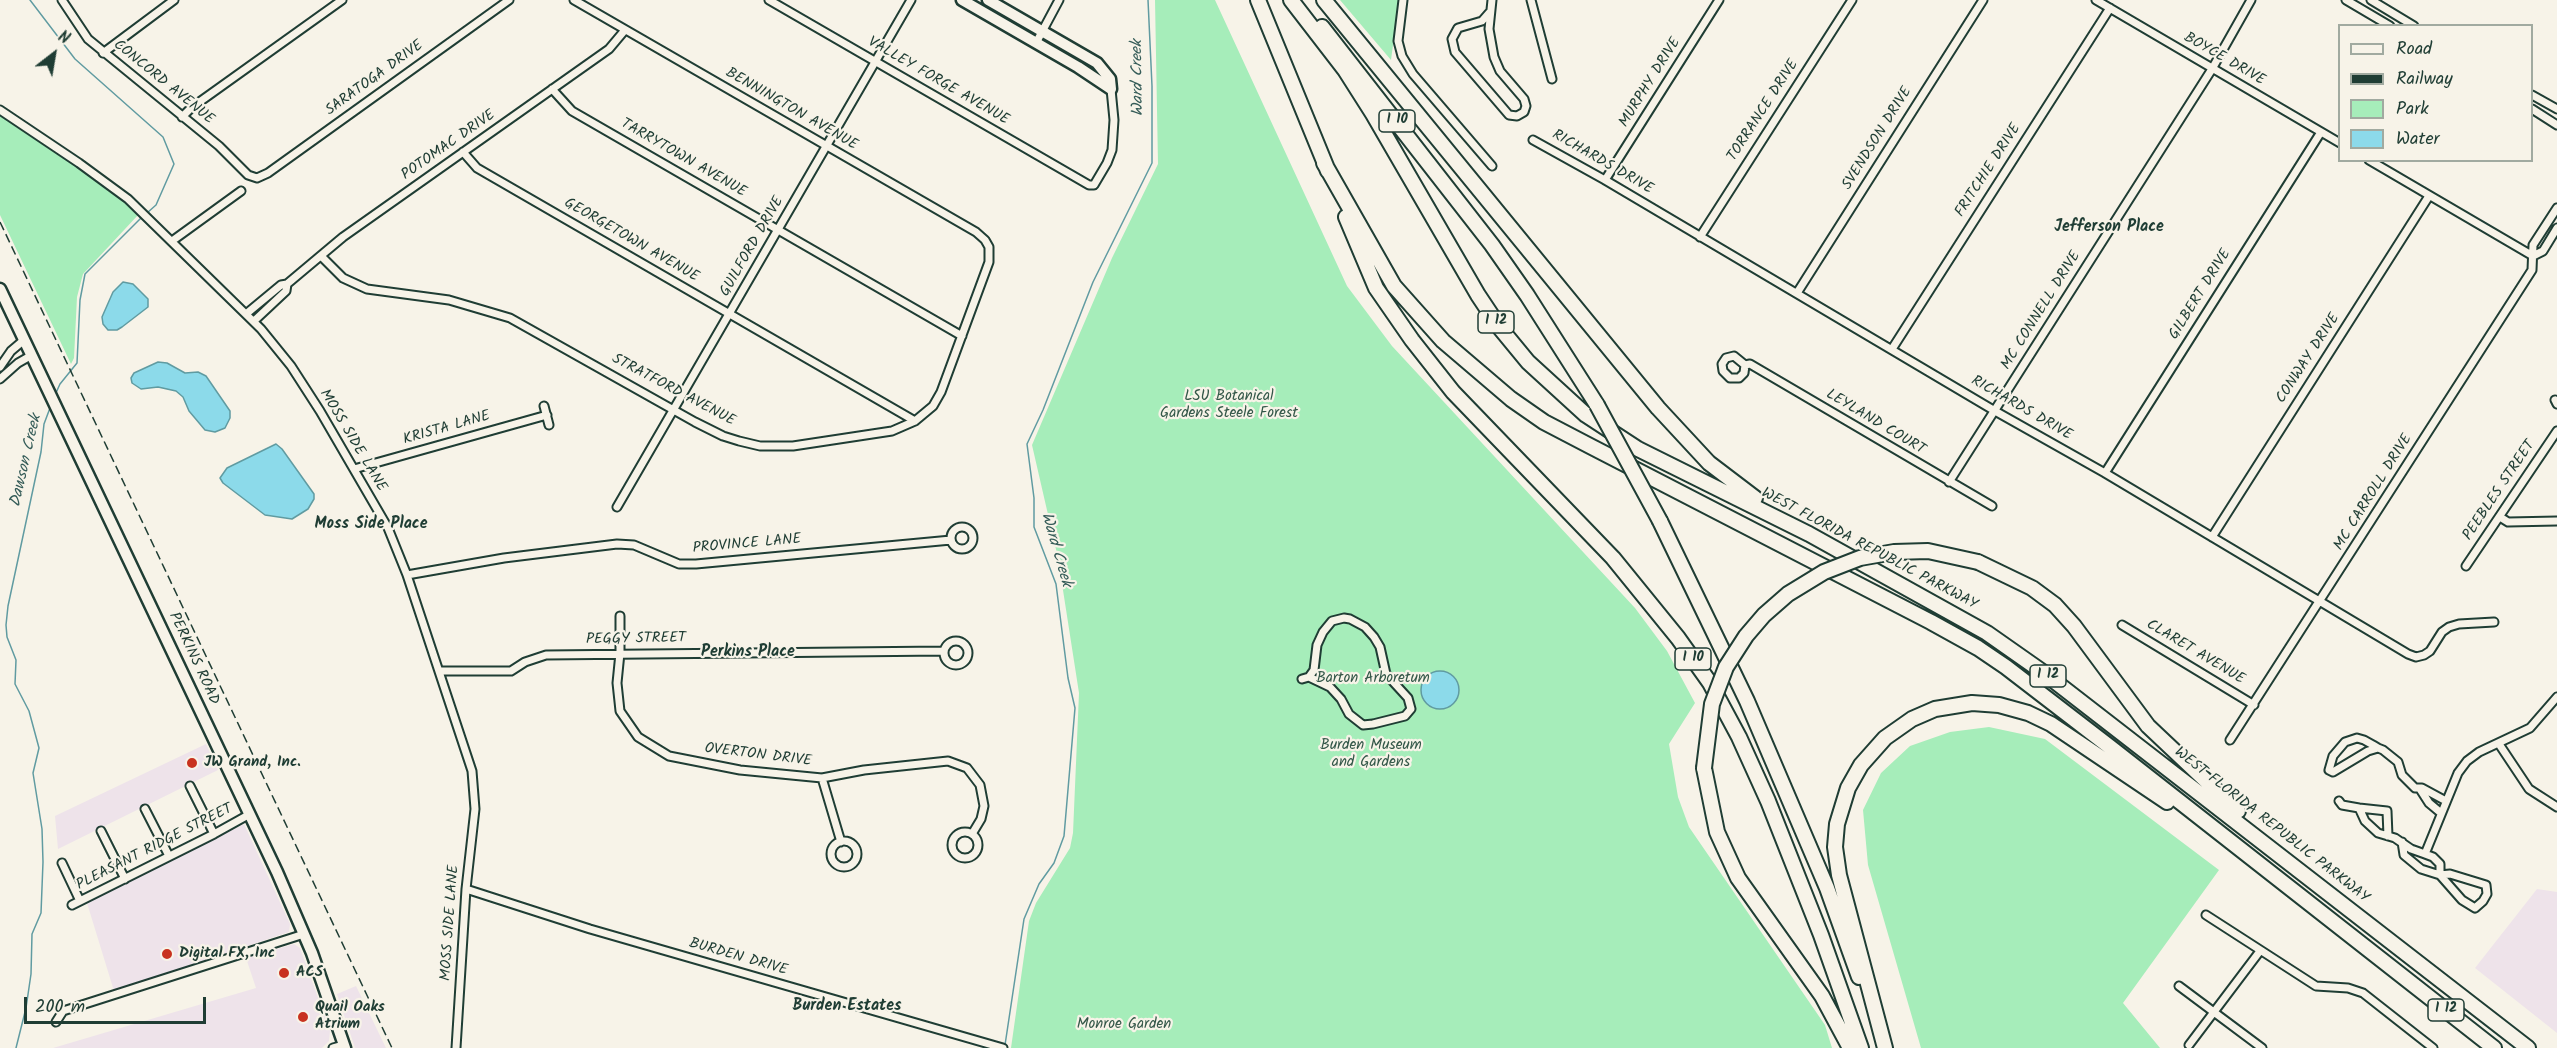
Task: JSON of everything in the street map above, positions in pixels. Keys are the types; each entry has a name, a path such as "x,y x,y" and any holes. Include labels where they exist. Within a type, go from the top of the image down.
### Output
{"highway":[{"name":"WEST FLORIDA REPUBLIC PARKWAY","path":"1291,0 1345,70 1394,149 1478,295 1500,328 1528,362 1586,415 1638,449 1809,534 1987,633 2044,673 2269,845 2528,1048"},
{"name":"I 10","path":"1299,0 1492,245 1527,295 1597,405 1660,521 1747,701 1827,888 1883,1048"},
{"path":"1313,0 1403,114 1479,217 1492,245"},
{"path":"1324,0 1688,442 1742,490 1809,534"},
{"name":"I 10","path":"1262,6 1376,288 1412,340 1454,392 1613,558 1678,638 1710,683 1743,746 1772,811 1821,935 1861,1048"},
{"path":"1324,163 1394,286 1443,341 1511,399 1562,432 1978,648 2006,667 2220,834"},
{"path":"1850,1048 1822,996 1738,878 1717,832 1704,768 1712,704 1726,667 1752,629 1788,594 1824,572 1860,558 1894,552 1929,551 1978,562 2032,588 2055,605 2074,626 2148,726 2224,799 2264,833 2269,845"},
{"path":"1883,1048 1839,875 1836,836 1843,800 1854,776 1877,746 1901,725 1929,711 1959,704 2000,705 2028,713 2066,734 2177,809 2204,830 2220,834"},
{"name":"I 12","path":"2220,834 2494,1048"}],"main road":[{"path":"962,0 1079,67 1111,89"},
{"path":"988,0 1086,56 1105,70 1110,78 1111,89"},
{"path":"1079,67 1086,56"},
{"name":"PERKINS ROAD","path":"0,289 250,814 304,934 341,1047"}],"street":[{"name":"CONCORD AVENUE","path":"62,0 80,30 103,53 219,146 248,175 257,178"},
{"path":"103,53 174,0"},
{"path":"182,117 191,108 342,0"},
{"name":"SARATOGA DRIVE","path":"257,178 268,173 509,0"},
{"name":"BENNINGTON AVENUE","path":"574,0 976,232 989,248"},
{"name":"VALLEY FORGE AVENUE","path":"769,0 1089,185 1094,185 1112,150 1114,120 1111,89"},
{"name":"GUILFORD DRIVE","path":"617,507 911,0"},
{"path":"1036,43 1059,0"},
{"path":"1403,0 1398,41 1402,56 1413,74 1492,166"},
{"path":"1489,13 1482,21 1458,28 1452,39 1455,52 1509,115 1517,116 1524,112 1526,106 1524,99 1500,71 1489,29 1492,0"},
{"path":"1531,0 1552,79"},
{"name":"MURPHY DRIVE","path":"1605,180 1719,0"},
{"name":"TORRANCE DRIVE","path":"1700,237 1851,0"},
{"name":"SVENDSON DRIVE","path":"1797,293 1983,0"},
{"name":"BOYCE DRIVE","path":"2096,0 2338,142"},
{"name":"MC CONNELL DRIVE","path":"1949,482 2212,69 2252,0"},
{"path":"2346,0 2387,24"},
{"path":"2371,0 2411,24"},
{"name":"FRITCHIE DRIVE","path":"1892,349 2109,8"},
{"name":"POTOMAC DRIVE","path":"254,321 286,291 287,285 321,256 609,49 625,30"},
{"name":"TARRYTOWN AVENUE","path":"552,89 573,111 962,336"},
{"path":"2533,96 2557,109"},
{"name":"MOSS SIDE LANE","path":"0,110 75,160 128,200 162,230 254,321 291,366 388,528 407,575 472,771 475,809 466,889 456,1048"},
{"path":"2533,111 2557,125"},
{"name":"GILBERT DRIVE","path":"2104,473 2321,132"},
{"name":"RICHARDS DRIVE","path":"1533,140 1605,180 2416,657 2430,651 2442,632 2449,627 2458,624 2494,622"},
{"name":"GEORGETOWN AVENUE","path":"463,152 477,168 915,421"},
{"path":"2372,162 2533,256"},
{"path":"172,241 241,191"},
{"name":"CONWAY DRIVE","path":"2212,537 2429,196"},
{"name":"MC CARROLL DRIVE","path":"2230,740 2532,270 2533,245 2557,208"},
{"name":"MC CARROLL DRIVE","path":"2533,256 2543,250 2557,228"},
{"name":"STRATFORD AVENUE","path":"321,256 343,278 367,289 449,300 510,318 723,436 760,446 793,446 892,431 915,421 933,406 941,392 989,262 989,248"},
{"name":"POTOMAC DRIVE","path":"246,314 281,285 287,285"},
{"path":"0,367 11,351 24,340"},
{"path":"0,379 18,363 32,355"},
{"name":"LEYLAND COURT","path":"1745,365 1750,364 1992,506"},
{"path":"544,406 549,424"},
{"name":"KRISTA LANE","path":"354,469 547,415"},
{"name":"PEEBLES STREET","path":"2466,566 2557,431"},
{"path":"2500,517 2508,522 2557,521"},
{"name":"PROVINCE LANE","path":"407,575 504,558 617,544 634,545 679,564 696,564 951,540"},
{"name":"OVERTON DRIVE","path":"620,616 617,682 620,711 638,736 669,756 740,770 822,778 864,770 948,762 967,768 980,785 984,806 981,819 972,834"},
{"path":"1350,619 1365,627 1374,637 1380,647 1386,674 1408,698 1411,709 1405,716 1363,725 1349,714 1337,693 1325,683 1306,678 1314,670 1317,645 1323,632 1332,621 1350,619"},
{"name":"CLARET AVENUE","path":"2122,626 2254,705"},
{"name":"PEGGY STREET","path":"440,671 512,670 546,654 944,651"},
{"path":"2426,852 2458,773 2467,761 2479,752 2530,728 2557,697"},
{"path":"2378,748 2368,751 2334,772 2329,770 2333,756 2349,740 2357,738 2378,748 2398,762 2402,775 2417,789 2446,801"},
{"path":"2499,744 2529,789 2557,807"},
{"path":"822,778 841,842"},
{"path":"190,786 214,834"},
{"path":"2420,789 2428,803 2441,813"},
{"path":"2339,801 2342,805 2387,811 2388,836"},
{"path":"146,808 169,856"},
{"path":"2359,808 2365,821 2378,833 2388,836 2426,852 2433,857 2440,864 2440,875 2462,900 2475,908 2487,894 2486,885 2450,874 2440,875 2421,869 2404,855 2402,842"},
{"name":"PLEASANT RIDGE STREET","path":"72,905 250,814"},
{"path":"101,831 125,879"},
{"path":"62,864 80,902"},
{"name":"BURDEN DRIVE","path":"466,889 591,929 1003,1048"},
{"path":"2206,915 2316,986 2348,988 2363,993 2433,1048"},
{"path":"56,1022 63,1011 304,934"},
{"path":"2189,1045 2260,951"},
{"path":"2179,986 2262,1048"}],"shaded area":[{"path":"206,744 218,770 58,849 55,816"},
{"path":"244,824 290,924 289,932 114,991 87,903"},
{"path":"2537,889 2557,892 2557,1033 2475,968"},
{"path":"294,944 300,948 330,1031 329,1041 322,1048 53,1048 256,988 246,958"},
{"path":"356,986 386,1048 355,1048 337,994"}],"green space":[{"name":"LSU Botanical Gardens Steele Forest","path":"1155,0 1215,0 1347,286 1392,346 1635,608 1667,651 1695,703 1669,744 1678,797 1689,827 1825,1025 1832,1048 1011,1048 1029,921 1036,903 1070,848 1073,833 1079,693 1058,558 1032,445 1112,258 1158,164"},
{"path":"1340,0 1399,0 1391,60"},
{"path":"0,114 87,172 139,214 83,274 77,297 74,358 71,364 0,215"},
{"path":"1989,727 2045,739 2219,870 2123,1003 2160,1048 1921,1048 1868,865 1863,810 1881,773 1910,746 1950,732"}],"water":[{"path":"123,282 133,284 148,299 148,307 117,330 108,330 103,324 102,317 113,292"},
{"path":"158,362 167,363 185,373 198,372 206,376 230,411 230,418 225,428 215,432 205,430 189,411 183,397 176,391 158,387 141,389 132,383 131,378 134,373"},
{"path":"276,444 314,494 314,499 308,509 292,519 265,515 223,483 220,478 227,468"},
{"path":"1440,671 1454,676 1459,690 1454,704 1440,709 1426,704 1421,690 1426,676"}],"waterway":[{"name":"Dawson Creek","path":"30,0 75,59 163,137 174,164 156,205 147,213"},
{"name":"Ward Creek","path":"1005,1045 1024,919 1039,884 1054,863 1064,836 1075,708 1068,678 1056,584 1034,527 1034,498 1027,444 1043,410 1093,282 1152,163 1152,86 1148,0"},
{"name":"Dawson Creek","path":"55,395 60,384 77,363 80,300 85,274 143,216"},
{"name":"Dawson Creek","path":"16,1048 26,1008 31,974 32,934 41,913 43,862 42,829 33,773 39,748 29,711 15,684 16,660 7,637 6,625 8,606 41,452 44,424 50,408"}],"railway":[{"path":"0,222 392,1048"}],"place":[{"name":"JW Grand, Inc.","path":"192,763"},
{"name":"Digital FX, Inc","path":"167,954"},
{"name":"ACS","path":"284,973"},
{"name":"Quail Oaks Atrium","path":"303,1017"}],"district":[{"name":"Jefferson Place","path":"2109,228"},
{"name":"Moss Side Place","path":"371,525"},
{"name":"Perkins Place","path":"748,653"},
{"name":"Burden Estates","path":"847,1007"}],"park label":[{"name":"Barton Arboretum","path":"1373,679"},
{"name":"Burden Museum and Gardens","path":"1371,754"},
{"name":"Monroe Garden","path":"1124,1025"}]}
